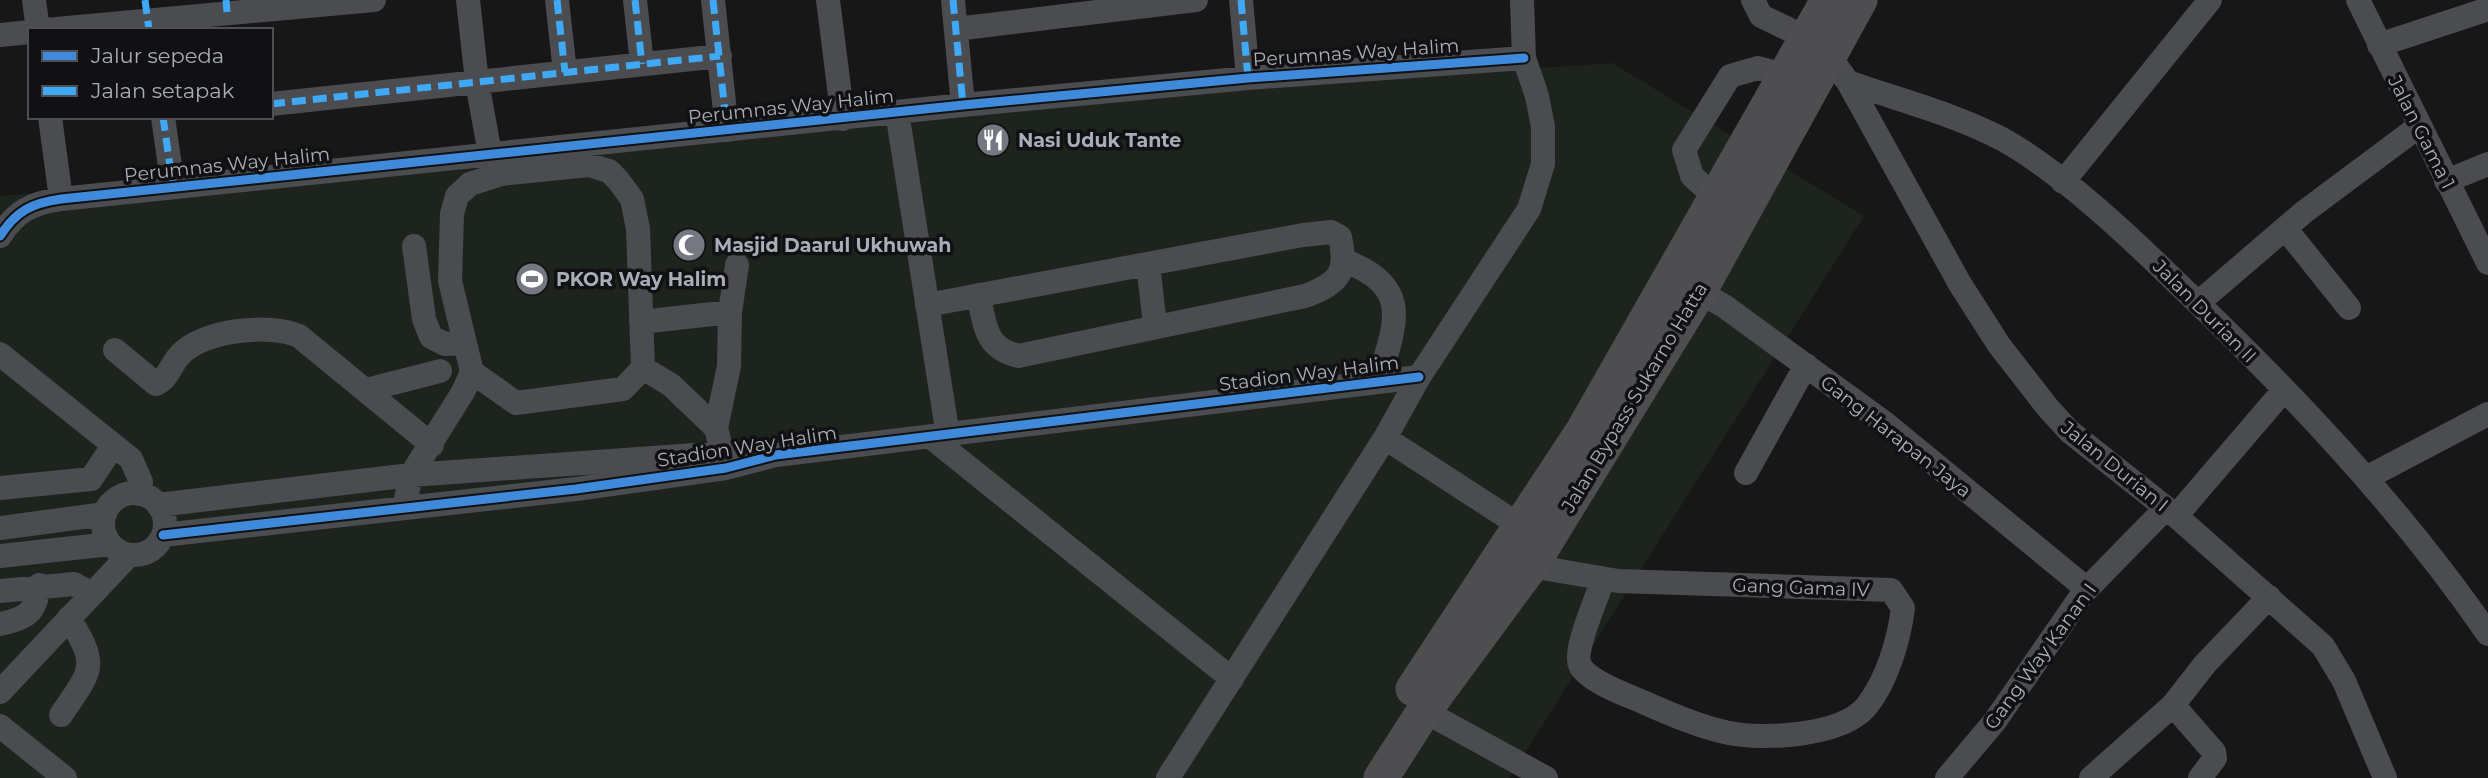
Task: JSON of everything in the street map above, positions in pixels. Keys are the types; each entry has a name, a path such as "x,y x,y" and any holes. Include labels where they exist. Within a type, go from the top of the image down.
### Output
{"highway":[{"name":"Jalan Bypass Sukarno Hatta","path":"1828,0 1828,58"},
{"name":"Jalan Bypass Sukarno Hatta","path":"1381,778 1424,711 1531,566 1699,292 1860,0"},
{"name":"Jalan Bypass Sukarno Hatta","path":"1354,778 1584,429 1784,75 1828,58"}],"street":[{"path":"34,0 37,28"},
{"path":"60,28 226,6 373,0"},
{"path":"468,0 477,82 490,154"},
{"path":"557,0 565,72"},
{"path":"635,0 642,64"},
{"path":"713,0 727,130"},
{"path":"828,0 843,119"},
{"path":"953,0 963,105"},
{"path":"956,29 1196,0"},
{"path":"1241,0 1248,78"},
{"path":"1419,377 1515,231 1539,185 1543,164 1543,127 1537,96 1524,58 1522,0"},
{"name":"Jalan Durian II","path":"1753,0 1761,16 1828,58 2003,140 2063,182 2134,242 2284,390 2366,478 2440,564 2488,635"},
{"path":"2063,182 2210,0"},
{"name":"Jalan Gama 1","path":"2358,0 2418,127 2488,263"},
{"path":"2379,45 2488,9"},
{"path":"0,36 28,32"},
{"path":"273,104 720,56"},
{"name":"Perumnas Way Halim","path":"61,199 963,105 1248,78 1524,58"},
{"name":"Jalan Durian I","path":"1828,58 1960,284 1999,345 2069,431 2171,512 2323,646 2344,681 2385,778"},
{"path":"1716,197 1692,176 1684,150 1730,76 1758,68 1784,75"},
{"path":"897,112 927,305 940,437 1232,679"},
{"path":"0,236 10,219 30,205 61,199 50,119"},
{"path":"163,119 173,187"},
{"path":"2198,303 2285,228 2418,127"},
{"path":"2446,181 2488,164"},
{"path":"590,165 609,171 632,200 638,229 641,322 643,368 622,389 516,403 472,372 462,343 450,281 452,214 457,196 470,184 501,174 590,165"},
{"path":"2285,228 2349,308"},
{"path":"927,305 1331,232 1340,237 1345,261 1336,279 1305,296 1155,325 1018,356 999,351 990,339 978,296"},
{"path":"414,246 424,319 431,337 445,344 462,343"},
{"path":"1345,261 1370,271 1386,286 1393,300 1394,328 1378,382"},
{"path":"1148,264 1155,325"},
{"path":"724,460 716,428 729,366 730,312 737,265"},
{"name":"Gang Harapan Jaya","path":"1699,292 1724,306 1886,424 2087,589"},
{"path":"641,322 730,312"},
{"path":"115,349 156,384 163,381 180,354 200,340 261,329 284,329 299,336 432,444"},
{"path":"0,354 131,459 148,499 163,514 163,535 149,551 120,549 0,556"},
{"path":"1746,473 1806,365"},
{"path":"643,368 671,385 716,428"},
{"path":"366,390 440,372"},
{"path":"404,508 411,475 463,392 472,372"},
{"name":"Stadion Way Halim","path":"148,499 573,463 724,460 776,456 1419,377"},
{"name":"Stadion Way Halim","path":"1168,778 1385,439 1419,377"},
{"name":"Gang Way Kanan I","path":"1947,778 1995,721 2087,589 2171,512 2284,390"},
{"path":"2366,478 2488,414"},
{"path":"1385,439 1519,525"},
{"path":"0,488 91,479 113,446"},
{"name":"Stadion Way Halim","path":"163,535 576,489 724,460"},
{"path":"573,463 576,489"},
{"path":"476,470 480,500"},
{"path":"120,549 103,524 105,514 119,497 148,499"},
{"path":"0,528 105,514"},
{"path":"0,692 90,593 120,549"},
{"name":"Gang Gama IV","path":"1531,566 1603,579 1891,590 1903,608 1889,664 1865,708 1835,726 1766,736 1741,734 1668,713 1602,683 1584,670 1578,654 1603,579"},
{"path":"0,591 39,585 74,584 90,593"},
{"path":"0,624 22,619 37,604 39,585"},
{"path":"2091,778 2173,705 2204,664 2269,597"},
{"path":"61,715 89,674 89,657 69,618"},
{"path":"2173,705 2214,752 2215,758 2200,778"},
{"path":"1424,711 1546,778"},
{"path":"0,726 65,778"}],"shaded area":[{"name":"PKOR Way Halim","path":"1612,63 1864,216 1509,778 0,778 0,196 427,161 837,115"}],"marked path":[{"path":"145,0 149,28"},
{"path":"226,0 227,12"},
{"path":"557,0 565,72"},
{"path":"635,0 642,64"},
{"path":"713,0 727,130"},
{"path":"953,0 963,105"},
{"path":"1241,0 1248,78"},
{"path":"273,104 720,56"},
{"path":"163,119 173,187"}],"cycle path":[{"path":"0,236 19,214 41,203 61,199 963,105 1248,78 1524,58"},
{"path":"163,535 576,489 726,468 776,455 1419,377"}],"place":[{"name":"Nasi Uduk Tante","path":"993,140"},
{"name":"Masjid Daarul Ukhuwah","path":"689,245"},
{"name":"PKOR Way Halim","path":"532,279"}]}
